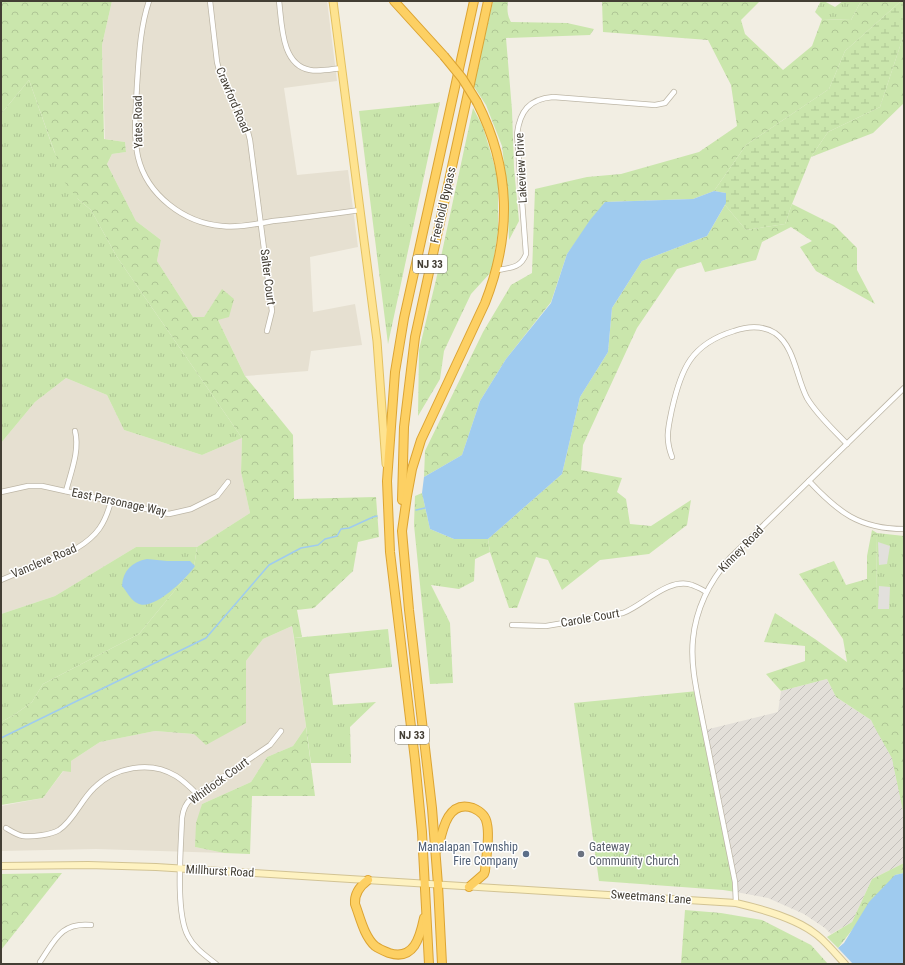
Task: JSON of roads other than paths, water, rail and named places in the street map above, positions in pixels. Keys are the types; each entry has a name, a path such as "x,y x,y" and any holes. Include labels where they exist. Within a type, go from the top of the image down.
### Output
{"highway":[{"path":"394,1 444,56 462,78 477,102 496,148 503,186 504,226 502,244 496,270 485,303 421,440 406,496 402,531"},
{"name":"Freehold Bypass","path":"387,481 395,372 404,318 474,1"},
{"name":"Freehold Bypass","path":"402,531 404,427 415,337 488,1"},
{"name":"NJ 33","path":"387,481 390,552 416,773 427,907 429,964"},
{"name":"NJ 33","path":"402,531 409,610 426,752 436,856 442,964"},
{"path":"436,856 447,818 451,813 458,808 466,807 475,809 482,813 487,821 488,830 485,871 484,874 469,887"},
{"path":"368,880 356,892 354,899 355,904 369,938 375,946 384,951 399,955 407,953 412,949 420,936 427,907"}],"main road":[{"path":"333,1 377,341 387,481"}],"street":[{"name":"Yates Road","path":"149,1 143,20 140,37 135,132 138,158 144,173 153,189 167,204 184,215 199,221 222,226 261,223 360,210"},
{"name":"Crawford Road","path":"210,1 217,62 220,74 248,132 261,223"},
{"path":"279,1 284,40 287,51 293,59 303,68 311,70 342,68"},
{"name":"Lakeview Drive","path":"496,270 517,266 524,261 526,254 517,134 518,123 523,112 532,102 543,98 553,97 655,105 665,103 674,92"},
{"name":"Salter Court","path":"261,223 272,311 267,331"},
{"path":"672,457 668,445 668,434 678,386 687,365 697,352 712,340 731,332 750,327 761,327 772,332 785,343 807,397 817,411 847,444"},
{"name":"Kinney Road","path":"736,903 730,857 693,662 693,639 697,616 706,592 717,574 730,558 904,388"},
{"path":"66,491 77,447 75,431"},
{"path":"809,481 833,505 851,518 879,527 904,529"},
{"name":"East Parsonage Way","path":"1,492 28,486 42,486 169,514 191,509 217,496 228,482"},
{"name":"Vancleve Road","path":"1,580 77,548 87,542 99,530 106,518 111,501"},
{"name":"Carole Court","path":"512,625 546,626 623,613 631,610 675,584 692,585 706,592"},
{"name":"Whitlock Court","path":"216,964 196,947 188,937 184,926 181,898 182,818 187,803 197,794 270,745 281,731"},
{"path":"6,828 23,836 45,835 58,831 67,823 94,788 102,781 121,770 142,767 161,769 175,775 197,794"},
{"name":"Millhurst Road","path":"1,866 88,865 181,869 438,885"},
{"name":"Sweetmans Lane","path":"438,885 736,903 768,911 804,927 818,936 845,964"},
{"path":"40,963 56,938 66,928 80,924 91,925"}],"water":[{"path":"714,191 726,193 726,203 707,236 642,261 612,308 608,352 580,397 562,474 488,539 454,539 430,529 422,493 424,477 462,455 480,401 506,359 551,303 567,254 590,220 605,202 693,199"},
{"path":"147,559 190,561 195,566 169,593 160,599 143,605 133,600 122,586 126,571 137,562"},
{"path":"904,873 904,964 853,964 838,948 844,943 869,902 895,875"}],"waterway":[{"path":"416,510 425,508"},
{"path":"1,738 206,638 269,565 301,548 318,545 325,539 337,536 341,529 349,528 377,516"}],"place":[{"name":"Manalapan Township Fire Company","path":"526,854"},
{"name":"Gateway Community Church","path":"581,854"}]}
